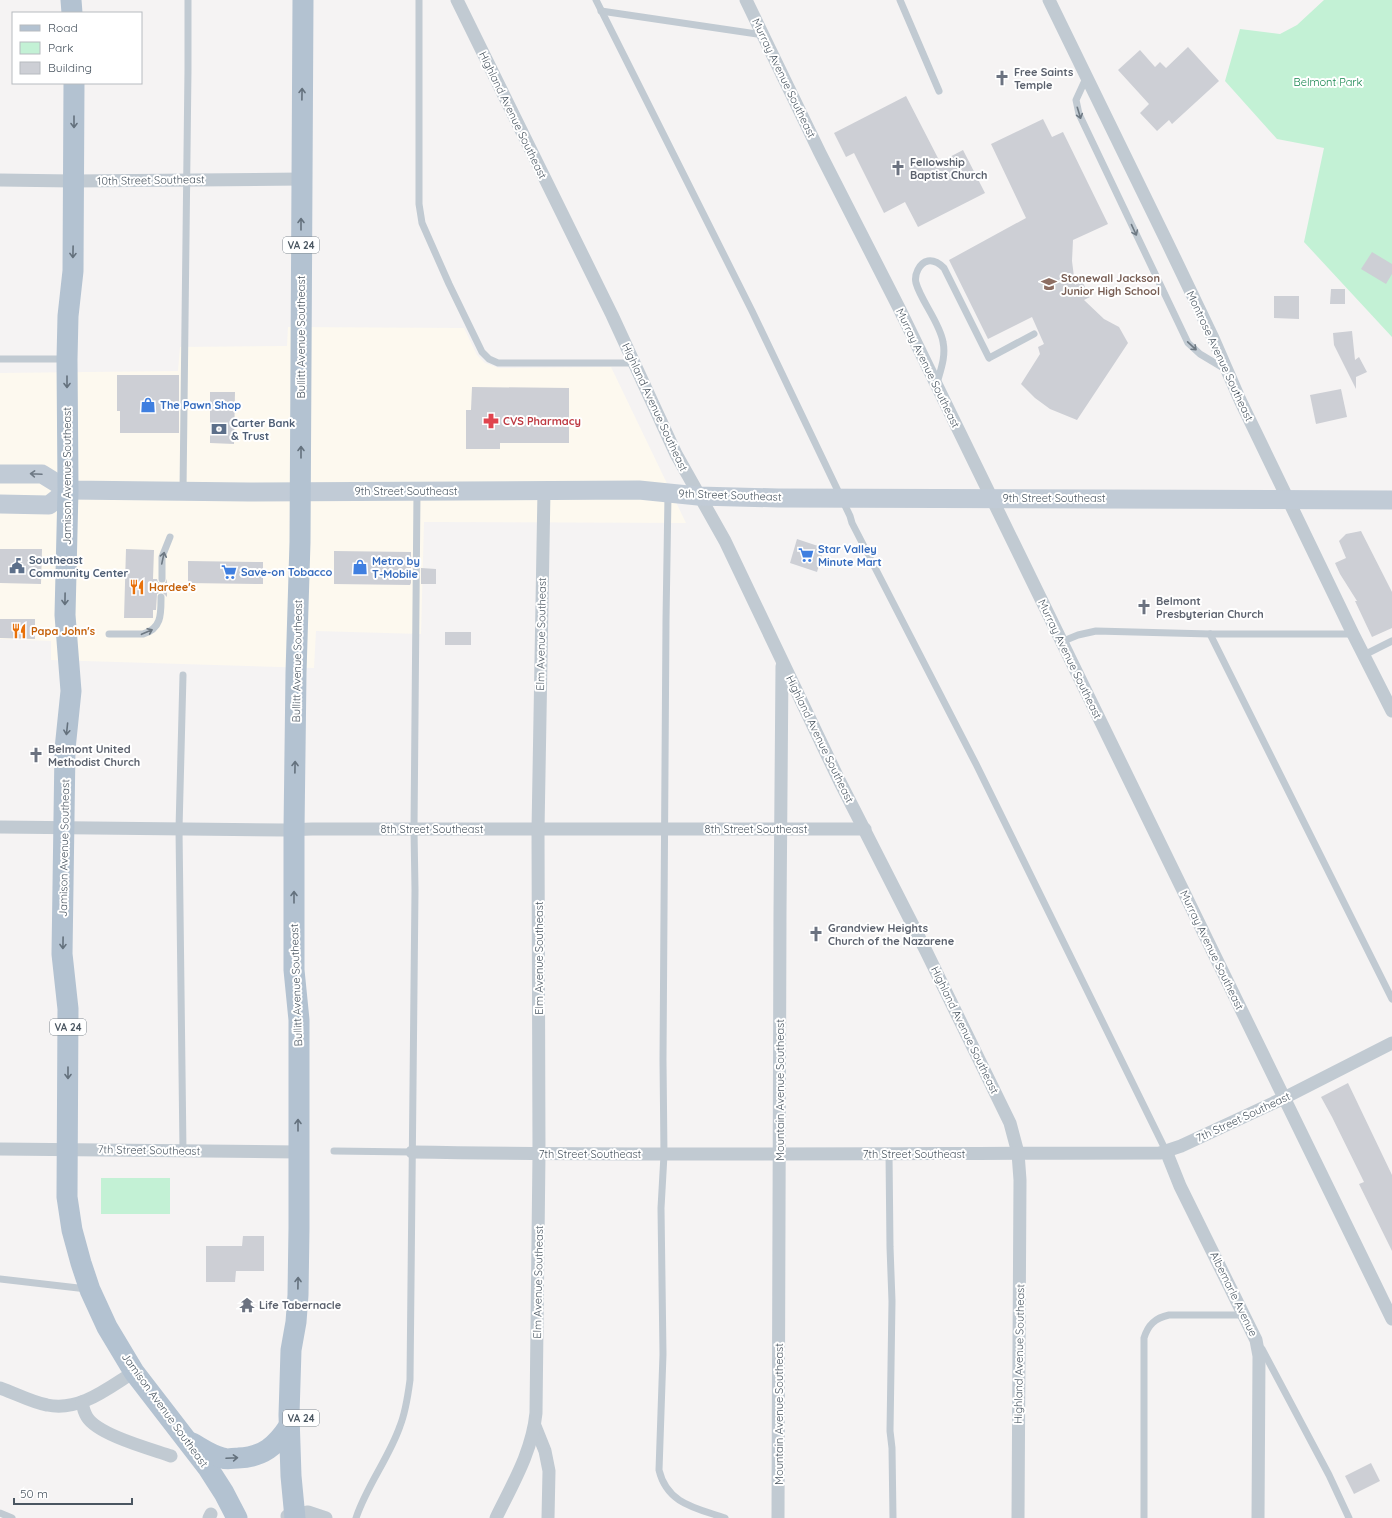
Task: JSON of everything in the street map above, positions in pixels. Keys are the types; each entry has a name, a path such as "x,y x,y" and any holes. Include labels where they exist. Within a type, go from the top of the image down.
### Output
{"main road":[{"path":"71,0 72,12"},
{"name":"Bullitt Avenue Southeast","path":"292,1517 289,1426 291,1350 296,1322 299,1228 299,1020 294,970 294,830 296,673 300,542 303,0"},
{"name":"Jamison Avenue Southeast","path":"74,84 73,271 68,316 67,359 68,490 65,615 70,692 65,749 62,954 68,1009 68,1197 72,1230 80,1263 90,1290 108,1327 134,1372 208,1468 224,1493 237,1518"},
{"name":"Bullitt Avenue Southeast","path":"292,1517 300,1493 302,1360 296,1322"},
{"path":"184,1438 223,1459 243,1458 254,1456 268,1450 276,1444 289,1426"}],"street":[{"name":"Highland Avenue Southeast","path":"457,0 612,315 676,454 698,496 725,541 782,662 1010,1123 1018,1153 1020,1180 1018,1518"},
{"name":"Murray Avenue Southeast","path":"746,0 1392,1319"},
{"name":"Montrose Avenue Southeast","path":"1050,0 1171,249 1240,400 1353,634 1392,711"},
{"name":"10th Street Southeast","path":"0,180 73,181 302,179"},
{"path":"0,474 42,474 68,490 49,504 0,504"},
{"name":"9th Street Southeast","path":"68,490 639,490 698,496 841,498 1392,500"},
{"name":"Elm Avenue Southeast","path":"496,1518 526,1457 535,1426 536,1413 539,1154 538,830 544,490"},
{"name":"Mountain Avenue Southeast","path":"778,1518 782,662"},
{"name":"8th Street Southeast","path":"0,827 294,830 538,830 664,828 781,830 864,828"},
{"name":"7th Street Southeast","path":"412,1152 780,1155 1160,1153 1180,1146 1284,1098 1392,1044"},
{"name":"7th Street Southeast","path":"0,1149 298,1152"},
{"name":"Albemarle Avenue","path":"1166,1152 1180,1186 1256,1340 1258,1356 1258,1518"},
{"path":"0,1388 46,1405 61,1406 82,1402 134,1372"},
{"path":"82,1402 87,1418 95,1426 117,1437 172,1456"},
{"name":"Elm Avenue Southeast","path":"535,1426 545,1451 549,1471 548,1518"},
{"path":"292,1517 308,1512 326,1518"}],"lane":[{"path":"183,491 188,0"},
{"path":"419,0 419,204 422,223 449,284 482,352 489,359 498,363 634,363"},
{"path":"596,0 752,311 852,523 976,764 1166,1152"},
{"path":"900,0 939,91"},
{"path":"601,11 764,35"},
{"path":"1087,76 1076,100 1079,114 1188,343 1200,354 1228,371"},
{"path":"936,386 945,352 943,340 916,282 917,270 921,264 927,261 933,261 940,264 944,268 988,358 1034,334"},
{"path":"0,359 67,359"},
{"path":"356,1518 362,1501 400,1426 407,1400 410,1380 416,890 414,829 417,491"},
{"path":"668,492 664,828 664,1154 661,1208 663,1354 659,1470 667,1489 677,1499 687,1505 725,1518"},
{"path":"162,579 162,558 170,537"},
{"path":"109,634 149,633 158,623 161,616 161,597"},
{"path":"1061,642 1078,635 1096,631 1210,634 1353,634"},
{"path":"1210,634 1392,999"},
{"path":"1364,655 1392,641"},
{"path":"183,675 179,829 183,1151"},
{"path":"334,1151 412,1152"},
{"path":"889,1154 892,1301 890,1431 892,1448 893,1518"},
{"path":"0,1279 90,1290"},
{"path":"1144,1518 1144,1338 1147,1329 1154,1321 1163,1316 1245,1315"},
{"path":"1256,1340 1329,1475 1349,1518"},
{"path":"0,1513 12,1518"}],"shaded area":[{"path":"288,327 464,328 477,355 485,363 499,368 611,367 686,523 424,522 421,634 316,631 314,668 51,660 51,641 0,639 0,373 178,371 180,347 287,346"}],"green space":[{"name":"Belmont Park","path":"1324,0 1392,0 1392,337 1304,242 1324,148 1277,139 1225,81 1240,29 1280,34 1297,25"},
{"path":"101,1178 170,1178 170,1214 101,1214"}],"building":[{"path":"1188,47 1219,81 1172,124 1169,120 1157,131 1140,113 1149,104 1118,70 1140,50 1155,67 1160,62 1166,68"},
{"path":"906,96 940,162 963,150 985,193 918,227 905,202 884,213 854,153 846,157 834,133"},
{"path":"1043,119 1052,137 1063,132 1108,224 1073,240 1072,261 1075,285 1082,281 1090,297 1084,300 1104,319 1119,327 1128,343 1077,420 1050,409 1035,398 1021,384 1040,354 1038,347 1044,344 1032,317 988,339 949,260 1026,218 991,144"},
{"path":"1372,252 1392,264 1392,274 1386,284 1361,269"},
{"path":"1331,289 1345,289 1345,304 1330,304"},
{"path":"1274,296 1299,296 1299,319 1274,318"},
{"path":"1352,331 1355,360 1359,357 1367,372 1356,377 1356,389 1334,345 1333,333"},
{"path":"117,375 179,375 179,433 120,433 120,411 117,411"},
{"path":"472,387 569,388 569,443 500,443 500,449 466,449 466,410 471,410"},
{"path":"1341,389 1347,417 1316,424 1310,395"},
{"path":"210,392 235,392 234,444 210,443"},
{"path":"1361,531 1392,592 1392,628 1372,637 1355,601 1357,601 1335,563 1346,558 1339,541 1346,534"},
{"path":"797,539 824,548 817,572 790,563"},
{"path":"0,549 42,549 41,584 0,583"},
{"path":"126,549 154,550 153,579 157,579 158,582 162,584 165,583 167,579 167,597 161,592 157,594 156,610 153,610 153,618 124,618"},
{"path":"334,551 411,552 411,583 410,585 334,584"},
{"path":"188,561 263,562 263,584 188,583"},
{"path":"421,568 436,569 436,584 421,584"},
{"path":"0,619 35,619 35,639 0,638"},
{"path":"445,632 471,632 471,645 445,645"},
{"path":"1348,1083 1392,1175 1392,1251 1359,1184 1364,1182 1321,1097"},
{"path":"243,1236 264,1236 264,1271 236,1271 235,1282 206,1282 206,1246 242,1246"},
{"path":"1371,1463 1380,1481 1354,1494 1345,1476"}],"place":[{"name":"Free Saints Temple","path":"1002,78"},
{"name":"Fellowship Baptist Church","path":"898,168"},
{"name":"Stonewall Jackson Junior High School","path":"1049,284"},
{"name":"The Pawn Shop","path":"148,405"},
{"name":"CVS Pharmacy","path":"491,421"},
{"name":"Carter Bank & Trust","path":"219,429"},
{"name":"Star Valley Minute Mart","path":"806,555"},
{"name":"Southeast Community Center","path":"17,566"},
{"name":"Metro by T-Mobile","path":"360,567"},
{"name":"Save-on Tobacco","path":"229,572"},
{"name":"Hardee's","path":"137,587"},
{"name":"Belmont Presbyterian Church","path":"1144,607"},
{"name":"Papa John's","path":"19,631"},
{"name":"Belmont United Methodist Church","path":"36,755"},
{"name":"Grandview Heights Church of the Nazarene","path":"816,934"},
{"name":"Life Tabernacle","path":"247,1305"}]}
